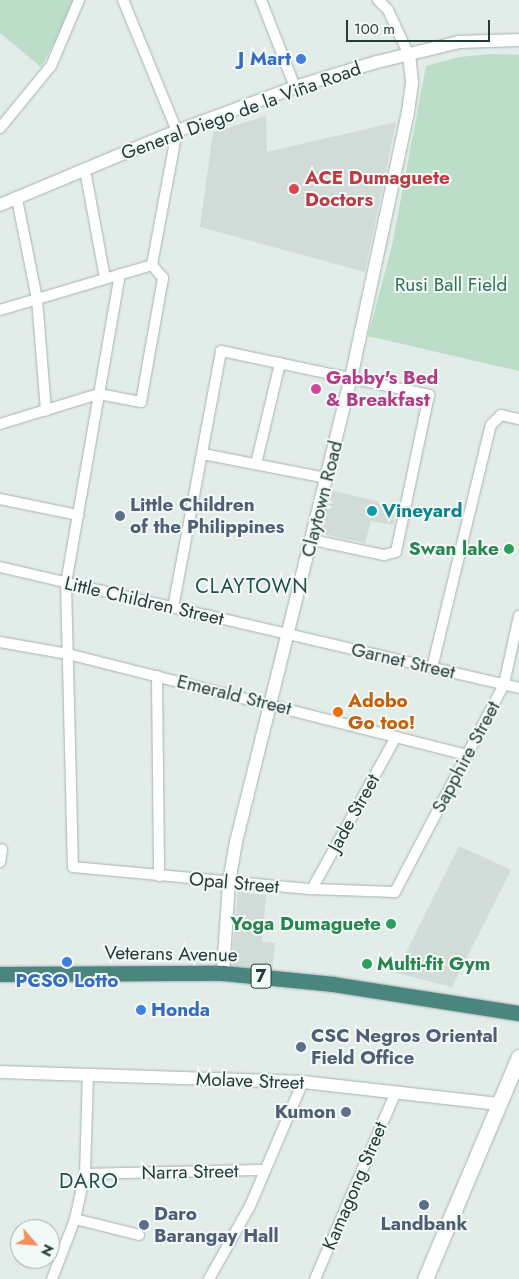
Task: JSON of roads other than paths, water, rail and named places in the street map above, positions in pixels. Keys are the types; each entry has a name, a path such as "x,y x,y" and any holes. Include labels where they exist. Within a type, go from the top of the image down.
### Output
{"highway":[{"name":"Veterans Avenue","path":"0,974 223,972 333,984 519,1013"}],"main road":[{"path":"424,1279 519,1057"}],"street":[{"path":"0,128 51,66 79,0"},
{"path":"123,0 177,131 152,265"},
{"path":"261,0 295,87"},
{"path":"378,0 388,10 409,55"},
{"name":"General Diego de la Viña Road","path":"0,205 177,131 295,87 459,42 519,40"},
{"name":"Claytown Road","path":"223,972 229,882 270,704 313,540 351,378 408,112 412,82 409,55"},
{"path":"85,170 105,278"},
{"path":"17,199 37,299 46,410"},
{"path":"0,310 152,265"},
{"path":"0,424 99,394 141,402 163,278 152,265"},
{"path":"68,654 66,583 120,274"},
{"path":"173,608 203,454 220,351 429,395 398,547 394,554 384,556 313,540"},
{"path":"256,464 280,363"},
{"path":"432,668 491,425 501,415 519,419"},
{"path":"203,454 328,478"},
{"path":"0,499 78,515"},
{"name":"Little Children Street","path":"0,567 287,635"},
{"name":"Sapphire Street","path":"395,892 504,684 519,616"},
{"name":"Garnet Street","path":"287,635 519,688"},
{"name":"Emerald Street","path":"0,642 68,654 467,755"},
{"name":"Opal Street","path":"68,654 74,868 312,889 395,892"},
{"path":"157,676 159,876"},
{"name":"Jade Street","path":"312,889 396,737"},
{"path":"0,862 2,849"},
{"name":"Molave Street","path":"0,1072 303,1082 498,1104"},
{"path":"52,1279 75,1219 85,1174 88,1075"},
{"path":"209,1279 250,1206 303,1082"},
{"name":"Kamagong Street","path":"315,1279 396,1092"},
{"name":"Narra Street","path":"85,1174 265,1170"},
{"path":"75,1219 139,1235"}],"place":[{"name":"J Mart","path":"301,59"},
{"name":"ACE Dumaguete Doctors","path":"294,189"},
{"name":"Gabby's Bed & Breakfast","path":"316,389"},
{"name":"Vineyard","path":"372,511"},
{"name":"Little Children of the Philippines","path":"120,516"},
{"name":"Swan lake","path":"509,549"},
{"name":"Adobo Go too!","path":"338,712"},
{"name":"Yoga Dumaguete","path":"391,924"},
{"name":"PCSO Lotto","path":"67,962"},
{"name":"Multi-fit Gym","path":"367,964"},
{"name":"Honda","path":"141,1010"},
{"name":"CSC Negros Oriental Field Office","path":"301,1047"},
{"name":"Kumon","path":"346,1112"},
{"name":"Landbank","path":"424,1205"},
{"name":"Daro Barangay Hall","path":"144,1225"}],"district":[{"name":"CLAYTOWN","path":"252,586"},
{"name":"DARO","path":"89,1181"}],"park label":[{"name":"Rusi Ball Field","path":"451,285"}]}
